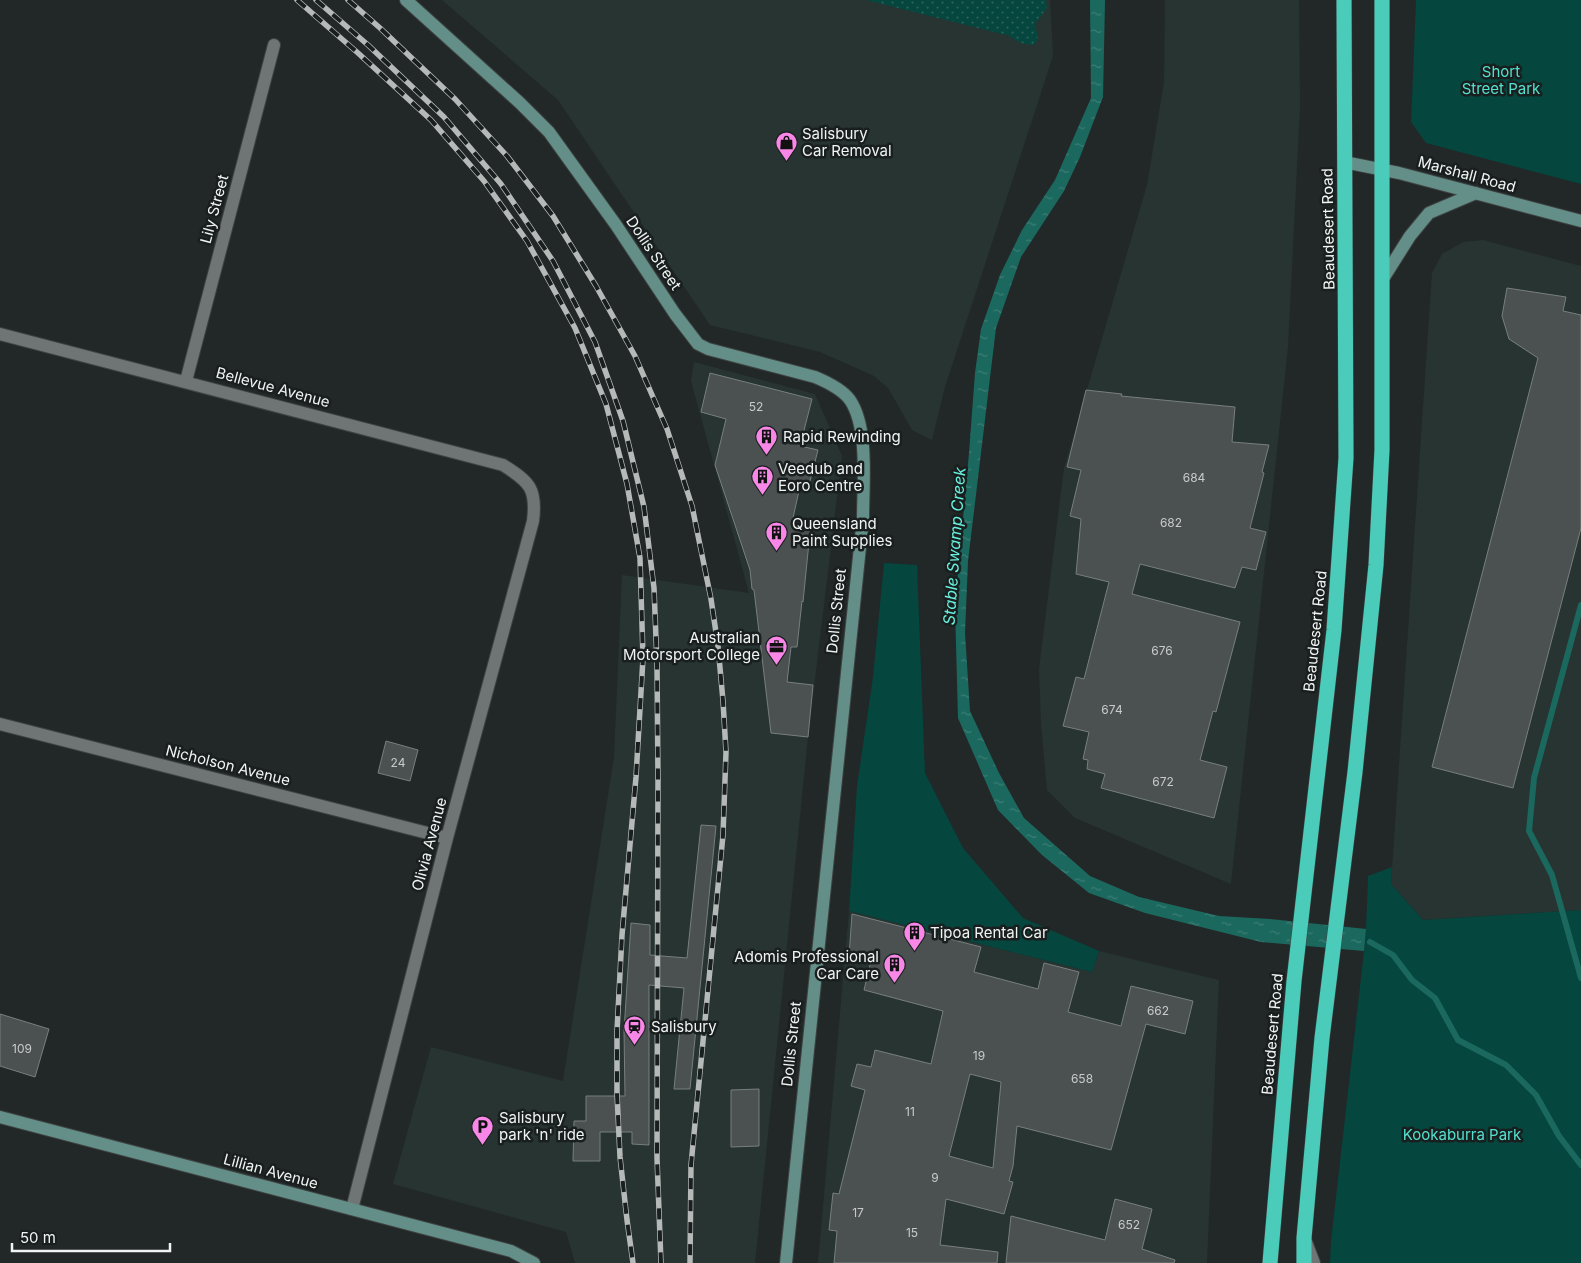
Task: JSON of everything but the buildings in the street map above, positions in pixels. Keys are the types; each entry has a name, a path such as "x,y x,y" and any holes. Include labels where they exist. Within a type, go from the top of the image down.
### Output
{"highway":[{"name":"Beaudesert Road","path":"1270,1263 1294,981 1334,630 1346,458 1344,0"},
{"path":"1304,1263 1304,1238 1322,1038 1341,887 1376,565 1382,450 1382,0"}],"street":[{"name":"Dollis Street","path":"406,0 520,103 549,132 616,225 675,314 698,344 708,349 815,377 832,384 849,399 860,424 864,461 862,518 786,1263"},
{"name":"Lily Street","path":"186,381 274,45"},
{"name":"Marshall Road","path":"1344,162 1382,169 1581,221"},
{"path":"1381,282 1410,236 1429,213 1476,193"},
{"name":"Bellevue Avenue","path":"0,334 504,465 521,476 530,488"},
{"name":"Olivia Avenue","path":"352,1209 447,838 533,521 535,503 530,488"},
{"name":"Nicholson Avenue","path":"0,724 447,838"},
{"name":"Lillian Avenue","path":"0,1117 511,1251 533,1262"},
{"path":"1304,1238 1314,1263"}],"shaded area":[{"name":"Salisbury Car Removal","path":"442,0 1050,0 1053,56 945,387 932,440 912,430 888,388 874,376 820,352 710,325 558,100"},
{"path":"1165,0 1299,0 1300,107 1288,347 1231,884 1075,818 1047,790 1041,724 1039,669 1064,468 1147,185 1164,82"},
{"path":"1483,240 1581,266 1581,910 1423,920 1391,884 1432,273 1442,254 1463,242"},
{"path":"694,362 815,394 842,456 808,737 755,1263 575,1263 566,1232 393,1184 431,1047 563,1081 614,757 622,575 749,593 691,381"},
{"path":"849,911 1092,972 1099,951 1219,980 1207,1263 818,1263"}],"green space":[{"path":"866,0 1046,0 1047,8 1035,24 1037,37 1035,44 1025,44 1018,42 1010,36"},
{"name":"Short Street Park","path":"1416,0 1581,0 1581,184 1426,143 1411,122"},
{"path":"884,563 917,565 925,773 963,848 1023,918 1099,951 1092,972 849,911 857,786 873,677"},
{"name":"Kookaburra Park","path":"1392,867 1391,884 1423,920 1581,910 1581,1263 1330,1263 1364,951 1368,876"}],"water":[{"path":"1090,0 1105,0 1103,97 1080,157 1064,191 1021,257 996,328 968,561 965,633 970,711 999,773 1024,818 1090,876 1139,897 1219,916 1270,919 1366,929 1364,951 1261,942 1145,913 1089,893 1042,855 998,810 958,718 955,606 975,373 981,329 1000,275 1022,230 1055,180 1091,98"}],"waterway":[{"path":"1581,605 1534,778 1529,831 1552,875 1581,978"},
{"name":"Stable Swamp Creek","path":"1370,942 1393,955 1412,980 1435,998 1458,1040 1506,1065 1536,1095 1559,1136 1581,1165"}],"railway":[{"path":"297,0 431,120 484,181 527,241 575,328 606,404 627,484 640,558 643,658 636,777 622,935 617,1031 620,1157 633,1263"},
{"path":"316,0 368,45 444,117 501,184 553,261 595,342 623,421 644,507 654,588 658,780 657,1158 661,1263"},
{"path":"348,0 455,99 507,156 553,216 596,286 635,356 667,429 692,506 711,599 718,646 726,752 723,835 691,1165 690,1263"}],"place":[{"name":"Salisbury Car Removal","path":"786,161"},
{"name":"Rapid Rewinding","path":"767,455"},
{"name":"Veedub and Eoro Centre","path":"762,496"},
{"name":"Queensland Paint Supplies","path":"776,551"},
{"name":"Australian Motorsport College","path":"776,665"},
{"name":"Tipoa Rental Car","path":"914,951"},
{"name":"Adomis Professional Car Care","path":"895,984"},
{"name":"Salisbury","path":"635,1045"},
{"name":"Salisbury park 'n' ride","path":"483,1145"}]}
